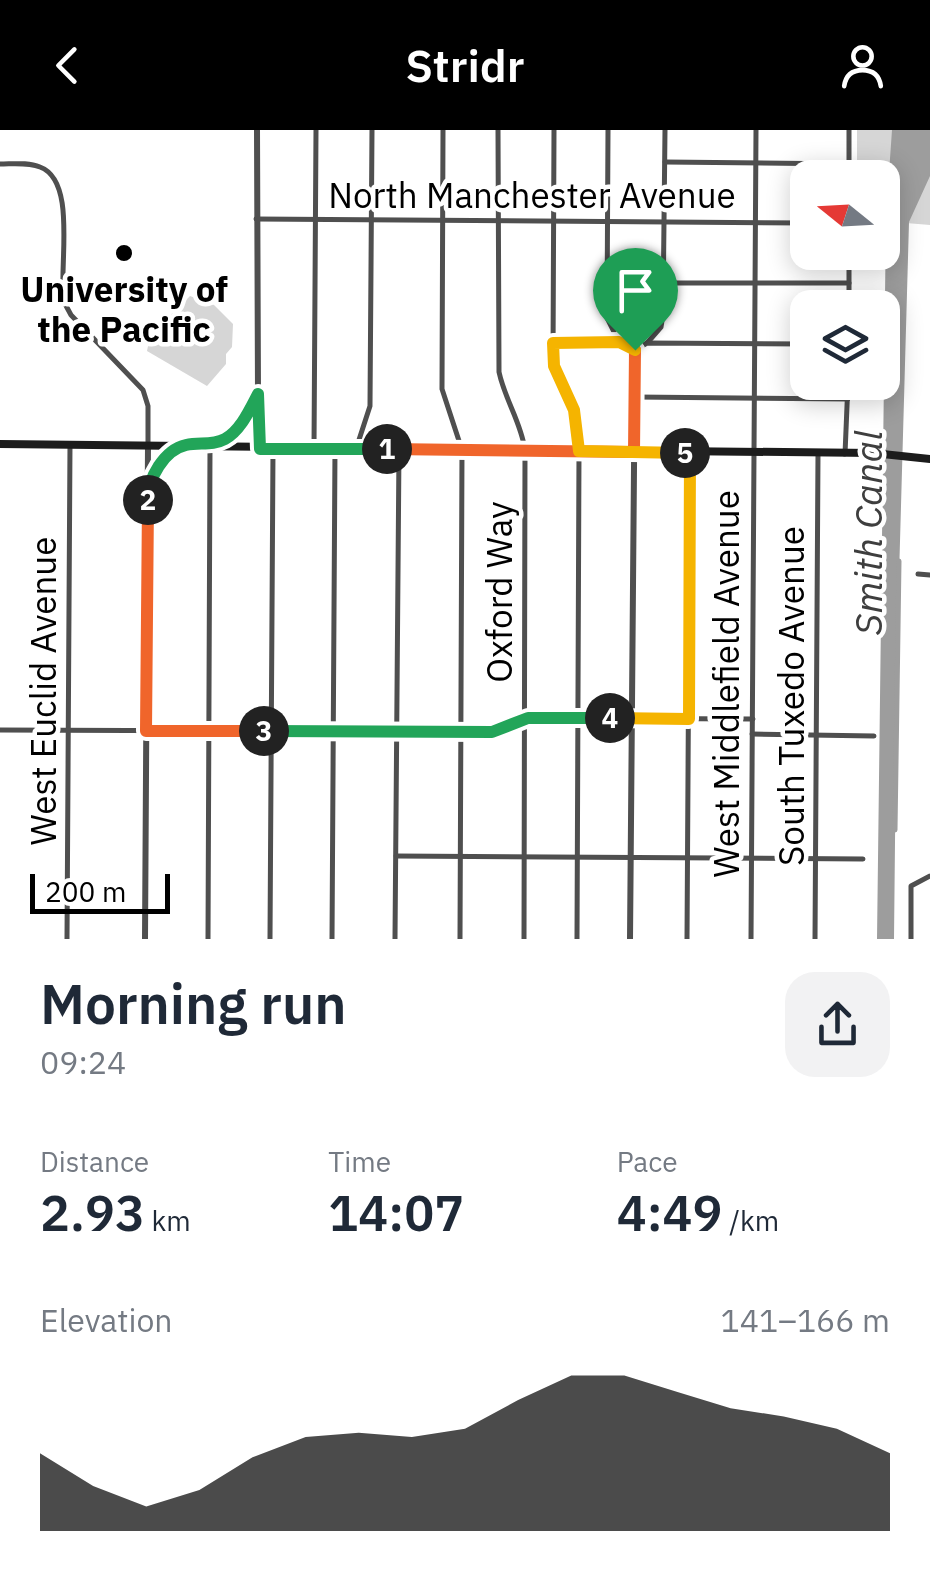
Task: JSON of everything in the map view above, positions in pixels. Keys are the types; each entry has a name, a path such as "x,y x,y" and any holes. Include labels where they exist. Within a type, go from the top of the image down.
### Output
{"main road":[{"path":"0,444 881,453 930,459"},
{"path":"148,487 162,462 184,445"}],"street":[{"path":"257,130 260,449"},
{"path":"314,448 316,130"},
{"path":"356,448 370,406 372,130"},
{"path":"443,130 442,389 462,450 460,939"},
{"name":"Oxford Way","path":"498,130 498,372 521,426 526,450 524,939"},
{"path":"554,130 554,366 574,410 579,451 577,939"},
{"path":"608,130 607,318 619,342"},
{"path":"635,350 661,326 665,130"},
{"name":"West Middlefield Avenue","path":"751,939 756,130"},
{"path":"849,130 849,160"},
{"path":"665,162 790,163"},
{"path":"0,164 44,168 59,185 63,202 64,302 71,315 143,390 148,406 145,939"},
{"name":"North Manchester Avenue","path":"256,219 790,223"},
{"path":"849,270 849,290"},
{"path":"664,282 849,284"},
{"path":"553,343 619,342 635,350"},
{"path":"647,343 790,344"},
{"path":"630,939 635,350"},
{"path":"208,939 210,445 227,438 258,394"},
{"path":"634,397 790,398"},
{"path":"845,454 848,400"},
{"name":"West Euclid Avenue","path":"66,939 70,444"},
{"path":"332,939 335,448"},
{"path":"270,939 274,449"},
{"path":"395,939 398,449"},
{"path":"688,939 690,453"},
{"name":"South Tuxedo Avenue","path":"815,939 818,454"},
{"path":"918,574 930,575"},
{"path":"0,730 492,732 530,718 752,719"},
{"path":"752,734 874,736"},
{"path":"395,856 863,859"},
{"path":"910,939 913,884 930,876"}],"shaded area":[{"path":"857,130 930,130 930,225 900,224 900,160 857,160"},
{"path":"892,130 930,130 930,176 909,222 897,648 894,939 877,939 884,400 900,400 900,290 885,290 885,270 900,270 900,160 890,160"},
{"path":"190,296 214,305 233,324 226,364 207,386 147,351 158,328"}],"waterway":[{"name":"Smith Canal","path":"895,830 899,561"}],"place":[{"name":"University of the Pacific","path":"124,253"}],"route":[{"path":"635,350 619,342 553,343 554,366 574,410 579,451 634,452 662,452 690,453 689,719 530,718 492,732 146,731 148,487 168,457 184,445 210,445 227,438 258,394 260,449 634,452 635,350"}]}
